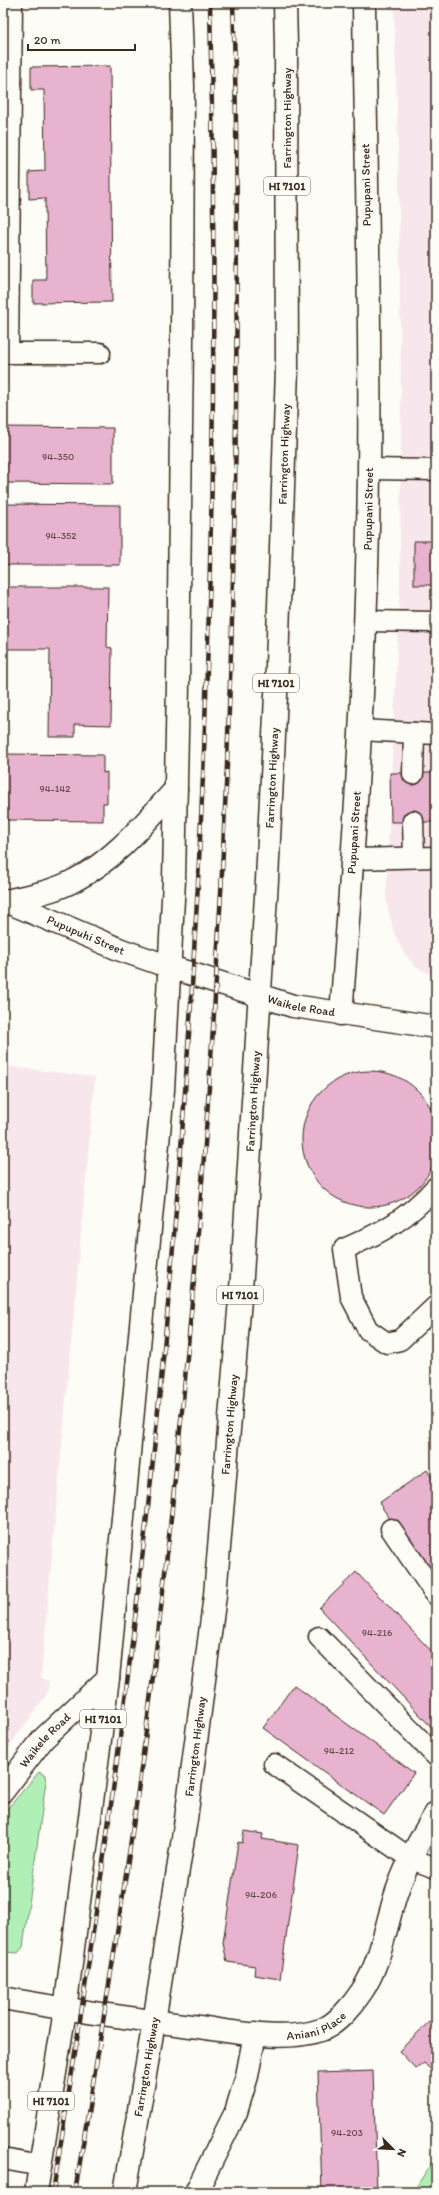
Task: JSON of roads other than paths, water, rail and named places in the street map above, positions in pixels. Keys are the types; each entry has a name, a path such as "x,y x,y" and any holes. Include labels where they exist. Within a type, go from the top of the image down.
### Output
{"main road":[{"name":"HI 7101","path":"36,2192 65,2010 108,1678 164,1090 176,789 182,343 183,86 180,3"},
{"name":"Farrington Highway","path":"125,2192 186,1819 215,1595 242,1276 275,703 287,377 286,53 284,3"},
{"name":"Pupupani Street","path":"341,1014 354,859 366,621 369,469 364,3"},
{"path":"4,900 46,892 76,880 114,855 176,789"},
{"name":"Pupupuhi Street","path":"4,900 121,950 170,967"},
{"name":"Waikele Road","path":"170,967 293,1006 436,1027"},
{"name":"Waikele Road","path":"3,1791 43,1739 108,1678"},
{"name":"Aniani Place","path":"65,2010 255,2034 293,2035 322,2030 341,2016 363,1991 375,1964 397,1890 411,1859 436,1813"},
{"path":"3,1998 65,2010"},
{"path":"196,2192 236,2112 247,2076 255,2034"}],"lane":[{"path":"12,3 5,353 100,353"},
{"path":"369,469 436,470"},
{"path":"366,621 436,622"},
{"path":"360,730 436,734"},
{"path":"413,774 414,733"},
{"path":"413,822 414,858"},
{"path":"354,859 436,857"},
{"path":"436,1187 416,1208 381,1233 344,1249 351,1297 368,1330 387,1343 400,1340 436,1306"},
{"path":"391,1529 436,1595"},
{"path":"319,1637 436,1756"},
{"path":"274,1764 411,1859 436,1868"},
{"path":"3,2159 41,2166"}],"railway":[{"path":"53,2192 95,1922 120,1742 142,1561 170,1287 184,1104 196,921 205,737 210,554 213,370 213,186 210,3"},
{"path":"75,2192 107,1996 146,1734 172,1511 201,1198 212,1041 229,726 236,412 237,259 236,105 233,3"}]}
